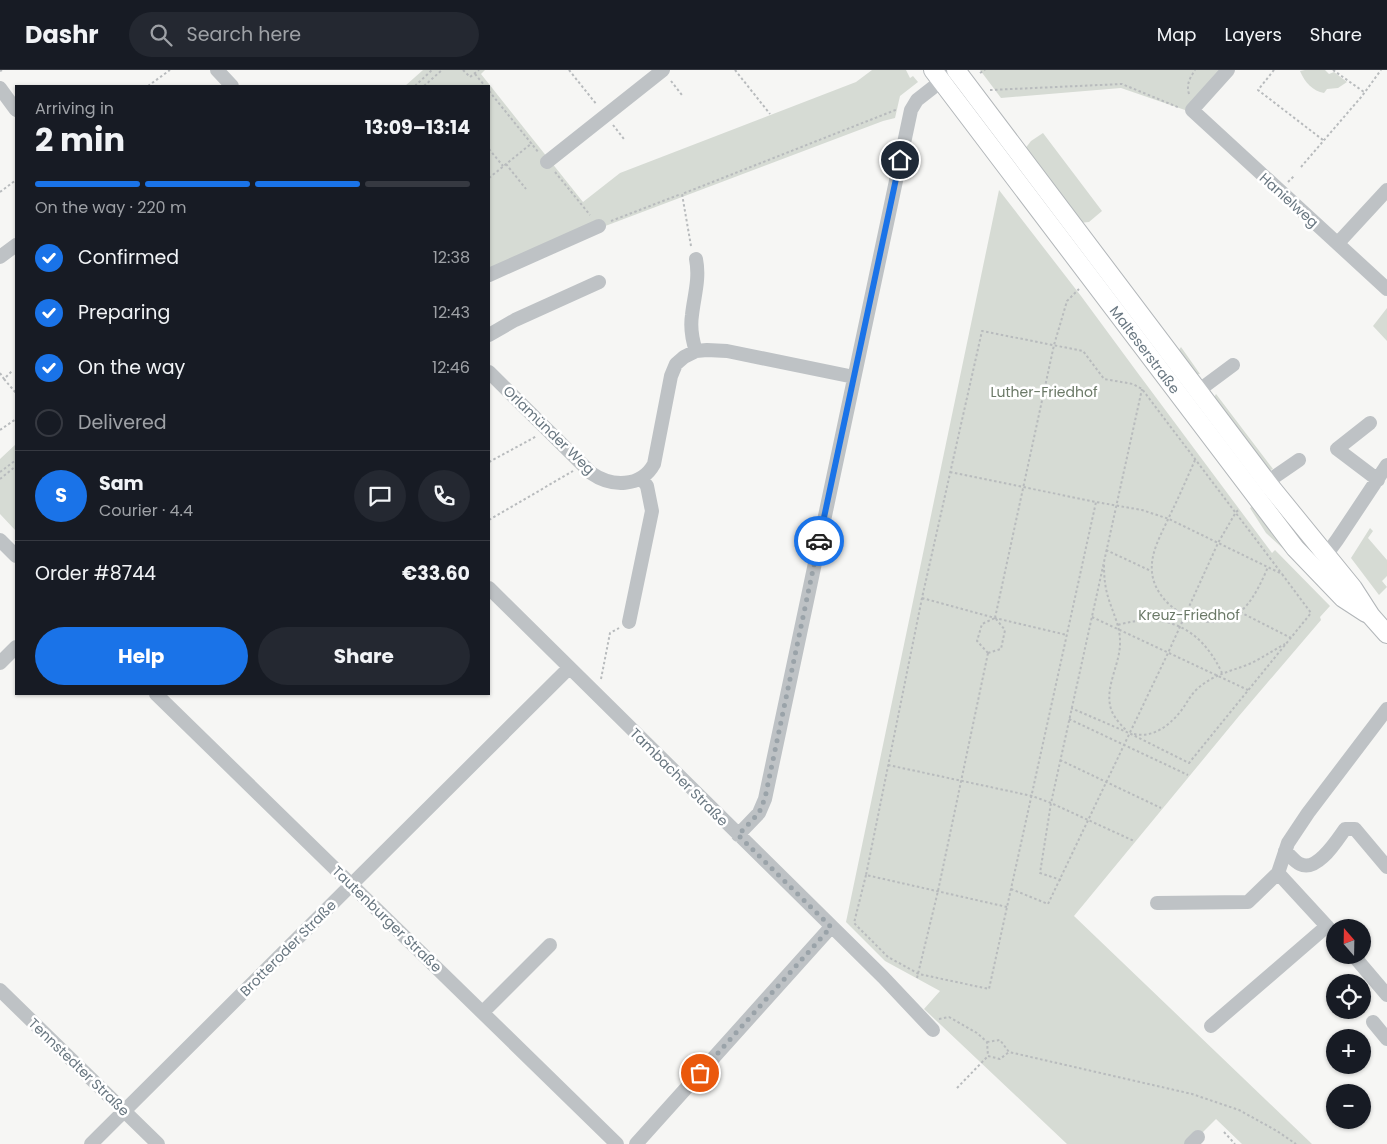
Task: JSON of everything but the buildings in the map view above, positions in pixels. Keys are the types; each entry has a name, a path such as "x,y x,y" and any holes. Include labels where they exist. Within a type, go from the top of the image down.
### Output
{"main road":[{"name":"Malteserstraße","path":"956,70 1093,279"},
{"name":"Malteserstraße","path":"938,75 1093,279 1191,396 1265,489 1326,555 1353,588 1371,616 1387,634"},
{"name":"Malteserstraße","path":"1265,489 1295,548 1343,598 1371,616"}],"street":[{"path":"217,70 231,85"},
{"path":"547,162 663,70"},
{"path":"738,835 759,813 765,798 911,110 938,75 956,70"},
{"path":"1192,110 1228,70"},
{"path":"0,88 15,109"},
{"name":"Hanielweg","path":"1192,110 1387,289"},
{"path":"1338,243 1387,190"},
{"path":"490,275 599,226"},
{"path":"0,257 15,246"},
{"path":"696,259 699,273 691,316 691,328 696,351"},
{"path":"490,334 515,320 599,282"},
{"path":"629,622 652,511 647,486 642,479 650,472 654,464 672,372 676,364 684,357 696,351 719,350 854,377"},
{"path":"1191,396 1233,364"},
{"name":"Orlamünder Weg","path":"490,373 596,476 604,480 626,483 642,479"},
{"path":"1370,423 1336,449 1378,480"},
{"path":"1265,489 1299,460"},
{"path":"1312,567 1326,555 1387,465"},
{"path":"0,540 15,555"},
{"name":"Tambacher Straße","path":"490,589 930,1027"},
{"path":"0,663 15,648"},
{"name":"Brotteroder Straße","path":"91,1144 569,668"},
{"name":"Tautenburger Straße","path":"157,695 617,1144"},
{"path":"1157,903 1248,902 1278,873 1288,843 1308,813 1387,709"},
{"path":"1285,851 1301,865 1308,865 1322,860 1345,830 1355,828 1387,866"},
{"path":"1278,873 1326,926"},
{"path":"636,1144 831,927"},
{"path":"1211,1026 1326,935"},
{"path":"483,1012 550,945"},
{"path":"1361,964 1387,995"},
{"name":"Tennstedter Straße","path":"0,990 158,1144"},
{"path":"1373,1022 1387,1039"}],"path":[{"path":"149,85 170,70"},
{"path":"416,85 432,70"},
{"path":"425,85 442,70"},
{"path":"463,70 470,77 476,71 484,85"},
{"path":"569,70 624,139"},
{"path":"663,70 682,95"},
{"path":"736,70 770,114"},
{"path":"980,73 986,70"},
{"path":"996,91 1122,84 1185,110 1192,110 1193,101 1188,94 1187,87 1195,70"},
{"path":"1274,70 1258,90 1324,140"},
{"path":"1333,70 1365,92"},
{"path":"1301,167 1365,92 1381,70"},
{"path":"599,226 901,108"},
{"path":"490,177 532,143"},
{"path":"490,150 503,166"},
{"path":"506,164 526,189"},
{"path":"1285,186 1295,175"},
{"path":"0,192 15,181"},
{"path":"682,194 690,243 696,259"},
{"path":"995,618 1054,345 1068,301 1093,279"},
{"path":"1071,708 1189,762 1311,613 1142,389 1133,384 1104,379 1083,351 982,331 922,598 866,875 854,923 888,957 919,974 990,989 1096,502"},
{"path":"4,379 12,371"},
{"path":"0,373 15,391"},
{"path":"1060,880 1040,873 1050,803 1142,389"},
{"path":"0,430 15,420"},
{"path":"490,461 541,433"},
{"path":"1195,460 1155,549 1152,571 1156,590 1172,608 1185,614 1197,619 1224,620 1240,612 1259,587 1268,567"},
{"path":"0,472 15,461"},
{"path":"0,479 15,467"},
{"path":"490,519 572,473 576,468"},
{"path":"950,472 1142,510 1169,519 1282,574"},
{"path":"1011,889 1048,904 1168,653 1218,543 1236,512 1240,509"},
{"path":"1106,550 1152,571"},
{"path":"1104,563 1104,583 1119,630 1120,652 1110,688 1111,710 1129,733 1143,736 1153,734 1162,729 1181,712 1194,691 1216,675 1249,664 1287,643"},
{"path":"922,598 1067,635"},
{"path":"1240,612 1291,638"},
{"path":"1091,617 1248,690"},
{"path":"988,653 977,641 982,624 995,618"},
{"path":"988,653 1001,649 1006,630 995,618"},
{"path":"1118,625 1134,620 1157,619 1169,621 1180,626 1198,638 1207,648 1222,673"},
{"path":"601,682 610,633 629,622"},
{"path":"917,978 938,891 988,653"},
{"path":"1069,719 1188,776"},
{"path":"1060,760 1161,808"},
{"path":"888,765 1032,796 1134,841"},
{"path":"866,875 1008,907"},
{"path":"930,1027 949,1017 977,1033 987,1042 988,1056 957,1088"},
{"path":"987,1042 1000,1040 1009,1052 1192,1094 1239,1110 1296,1144"},
{"path":"988,1056 1000,1059 1009,1052"},
{"path":"1224,1132 1235,1144"}],"green space":[{"path":"423,70 485,70 481,74 490,85 406,85"},
{"path":"872,70 906,70 910,78 913,76 918,82 900,96 895,118 600,228 490,278 490,85 583,202 620,173 856,82"},
{"path":"980,70 1221,70 1185,110 1121,88 1001,98"},
{"path":"1325,70 1329,74 1334,72 1347,82 1338,88 1327,89 1324,93 1320,92 1310,86 1304,79 1300,71"},
{"path":"967,94 1088,254 1085,257 965,97"},
{"path":"1043,133 1102,211 1089,222 1079,223 1024,150 1031,141"},
{"path":"999,190 1081,296 1272,553 1275,550 1330,606 1320,617 1321,620 1074,916 1312,1144 1242,1144 1216,1119 1191,1144 1067,1144 924,1009 940,991 885,961 846,922"},
{"path":"1387,308 1387,341 1373,326"},
{"path":"1181,347 1200,374 1193,375 1177,353"},
{"path":"1216,394 1273,469 1266,472 1212,401"},
{"path":"15,445 15,530 0,514 0,459"},
{"path":"1253,506 1288,553 1266,533 1250,508"},
{"path":"1370,528 1373,531 1368,538 1387,560 1387,576 1382,581 1387,587 1379,595 1351,558"}],"way so far":[{"path":"700,1073 831,927 738,835 759,813 765,798 819,541"}],"route":[{"path":"819,541 900,160"}],"park label":[{"name":"Luther-Friedhof","path":"1044,392"},
{"name":"Kreuz-Friedhof","path":"1189,615"}]}
